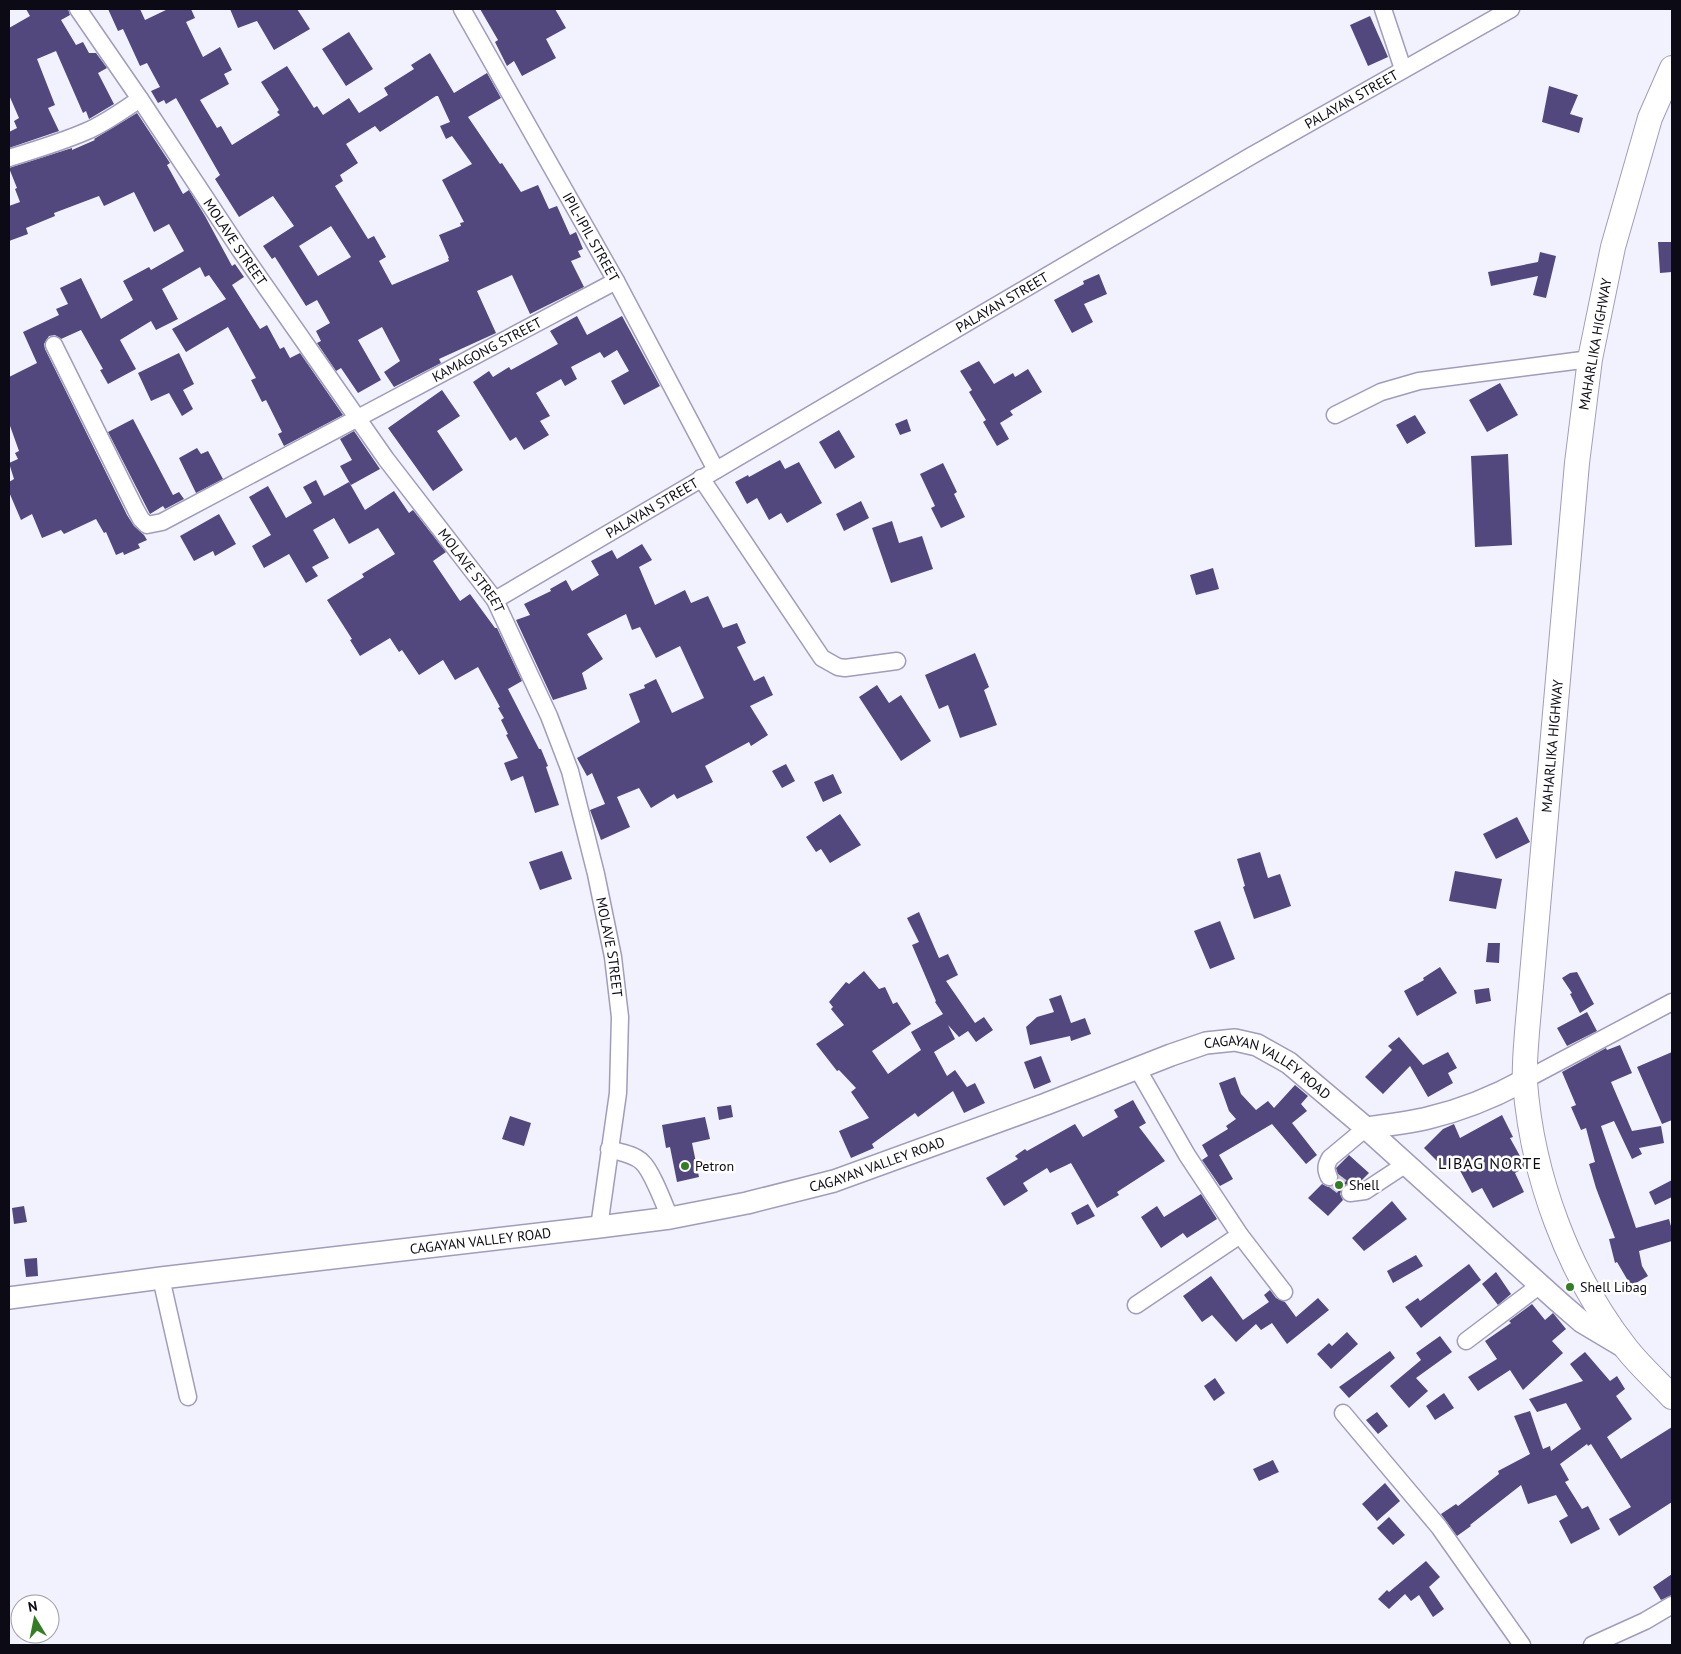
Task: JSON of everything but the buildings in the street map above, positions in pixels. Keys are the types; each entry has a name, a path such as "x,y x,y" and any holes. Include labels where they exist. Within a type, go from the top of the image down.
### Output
{"highway":[{"name":"MAHARLIKA HIGHWAY","path":"1672,68 1650,118 1613,247 1590,359 1577,463 1528,1023 1525,1080 1530,1125 1546,1192 1557,1226 1594,1301 1626,1348 1672,1397"}],"main road":[{"name":"CAGAYAN VALLEY ROAD","path":"9,1298 161,1278 670,1218 748,1203 834,1181 1206,1043 1235,1040 1257,1045 1289,1063 1366,1128 1582,1322 1626,1348"},
{"path":"1366,1128 1426,1118 1453,1111 1502,1093 1525,1080"}],"street":[{"name":"MOLAVE STREET","path":"78,9 240,250 386,459 495,600 549,716 570,771 596,874 613,957 620,1017 618,1093 599,1227"},
{"name":"IPIL-IPIL STREET","path":"462,9 616,281 716,470"},
{"path":"1383,9 1404,69"},
{"name":"PALAYAN STREET","path":"495,600 1242,160 1511,9"},
{"path":"9,158 87,131 110,119 140,99"},
{"name":"KAMAGONG STREET","path":"54,345 136,510 147,525 162,522 616,281"},
{"path":"1335,415 1381,392 1419,381 1590,359"},
{"path":"701,478 822,658 838,667 845,668 897,661"},
{"path":"1525,1080 1672,1002"},
{"path":"1137,1068 1187,1156 1240,1234 1284,1292"},
{"path":"1328,1177 1326,1164 1330,1158 1366,1128"},
{"path":"610,1149 635,1157 642,1162 670,1218"},
{"path":"1350,1193 1365,1191 1406,1164"},
{"path":"1136,1305 1240,1234"},
{"path":"161,1278 188,1397"},
{"path":"1466,1341 1540,1285"},
{"path":"1343,1412 1439,1527 1522,1645"},
{"path":"1592,1645 1672,1605"}],"tunnel":[{"path":"1329,1177 1350,1193"}],"place":[{"name":"Petron","path":"685,1166"},
{"name":"Shell","path":"1339,1185"},
{"name":"Shell Libag","path":"1570,1287"}],"district":[{"name":"LIBAG NORTE","path":"1490,1163"}]}
